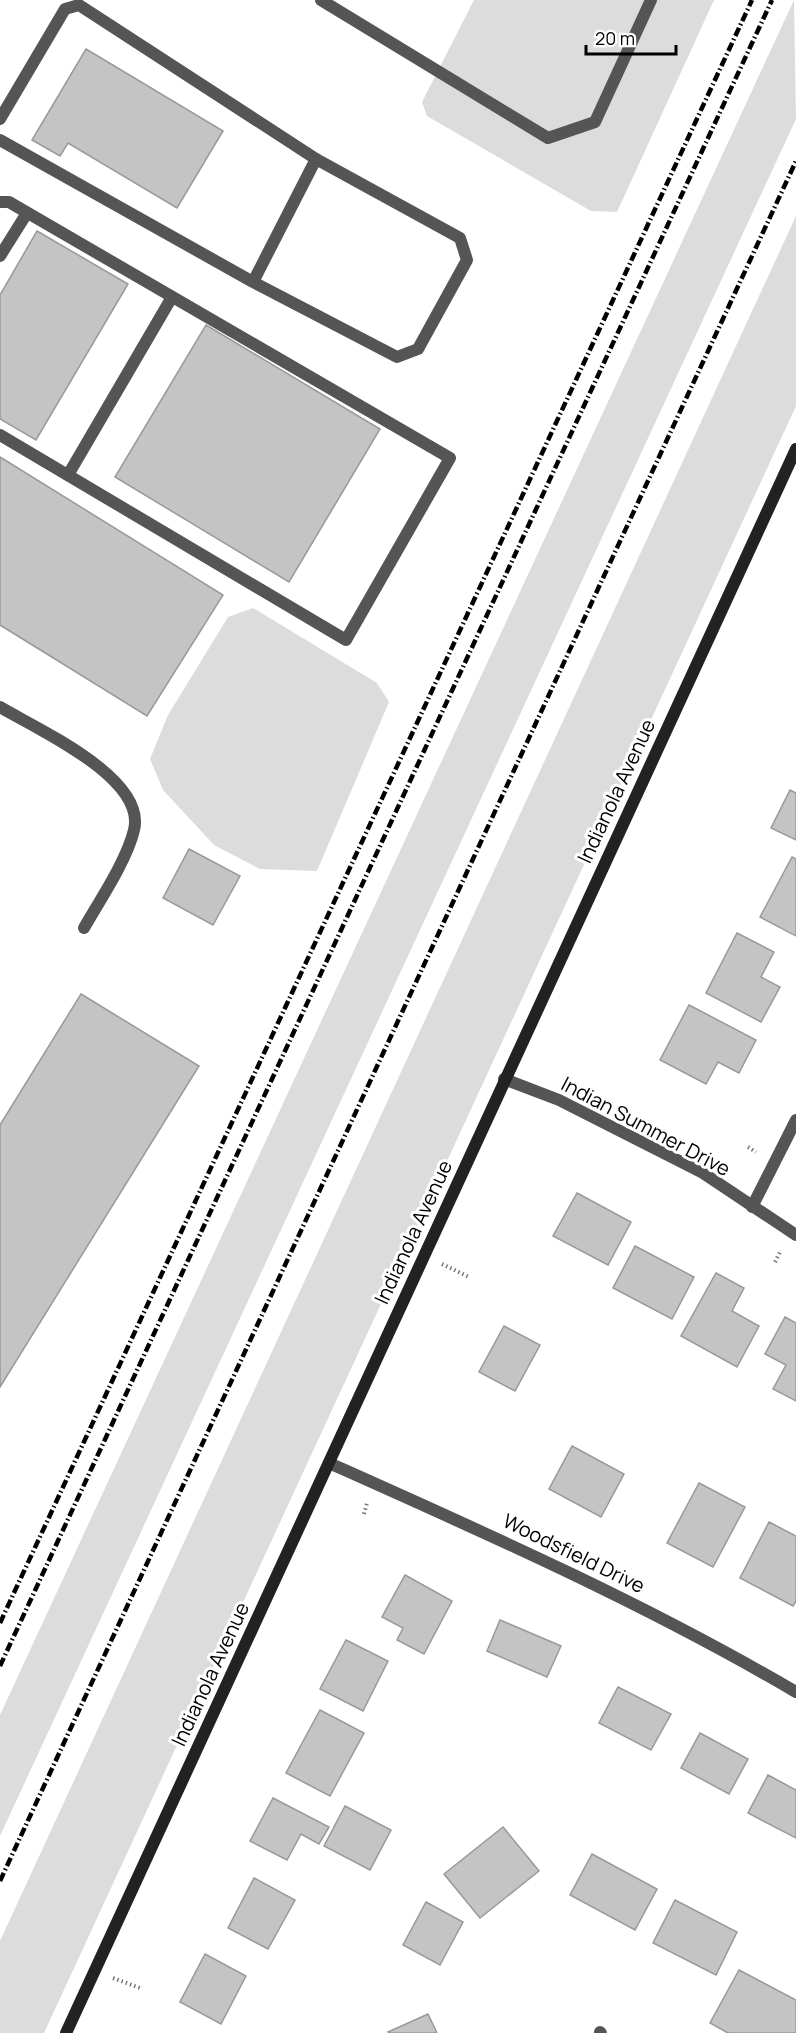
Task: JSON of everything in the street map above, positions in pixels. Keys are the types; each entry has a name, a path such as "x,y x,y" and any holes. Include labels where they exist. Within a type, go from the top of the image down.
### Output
{"main road":[{"name":"Indianola Avenue","path":"66,2033 796,449"}],"street":[{"path":"321,0 548,138 595,122 651,0"},
{"path":"0,119 65,9 79,5 316,159 460,238 467,260 418,349 397,357 253,282 0,140"},
{"path":"253,282 316,159"},
{"path":"0,202 9,202 450,458 346,640 0,435"},
{"path":"0,256 27,213"},
{"path":"68,475 172,297"},
{"path":"0,707 104,769 129,797 135,829 115,873 84,928"},
{"name":"Indian Summer Drive","path":"504,1079 559,1100 703,1173 752,1208 796,1235"},
{"path":"752,1208 796,1119"},
{"name":"Woodsfield Drive","path":"329,1463 488,1533 643,1607 796,1692"}],"path":[{"path":"748,1147 757,1152"},
{"path":"775,1262 780,1252"},
{"path":"433,1260 469,1277"},
{"path":"364,1514 366,1503"},
{"path":"95,1971 140,1988"}],"shaded area":[{"path":"474,0 714,0 617,212 591,211 427,116 422,102"},
{"path":"794,0 796,119 0,1836 0,1715"},
{"path":"796,216 796,406 44,2033 0,2033 0,1941"},
{"path":"253,608 377,683 389,702 317,871 260,869 214,845 163,790 150,759 168,715 228,617"}],"building":[{"path":"86,49 223,131 177,208 68,143 60,156 32,140"},
{"path":"37,231 128,284 36,440 0,419 0,295"},
{"path":"206,325 380,429 289,582 115,477"},
{"path":"0,457 223,595 147,716 0,625"},
{"path":"790,790 796,793 796,840 771,828"},
{"path":"189,849 240,876 213,925 163,898"},
{"path":"792,857 796,859 796,936 760,917"},
{"path":"737,933 774,952 761,977 780,987 761,1022 706,993"},
{"path":"81,994 199,1066 0,1387 0,1125"},
{"path":"689,1005 756,1040 739,1073 718,1062 706,1084 660,1060"},
{"path":"577,1193 631,1222 608,1265 553,1236"},
{"path":"635,1246 694,1277 672,1319 613,1288"},
{"path":"716,1273 744,1288 732,1311 759,1326 737,1367 681,1336"},
{"path":"785,1317 796,1323 796,1401 773,1389 786,1365 765,1354"},
{"path":"504,1326 540,1345 515,1391 479,1372"},
{"path":"572,1446 624,1474 601,1517 549,1489"},
{"path":"699,1483 745,1507 713,1567 667,1543"},
{"path":"769,1522 796,1536 796,1601 793,1606 740,1578"},
{"path":"405,1575 452,1601 424,1654 397,1640 403,1628 382,1617"},
{"path":"500,1620 561,1646 547,1677 487,1651"},
{"path":"346,1640 388,1661 363,1711 320,1689"},
{"path":"618,1687 671,1714 651,1750 599,1723"},
{"path":"320,1710 364,1733 330,1796 286,1773"},
{"path":"700,1733 748,1759 729,1794 681,1768"},
{"path":"768,1775 796,1790 796,1838 748,1813"},
{"path":"273,1798 329,1827 319,1844 301,1834 287,1860 250,1841"},
{"path":"345,1806 391,1830 370,1870 324,1846"},
{"path":"503,1827 539,1871 480,1918 444,1874"},
{"path":"592,1854 657,1889 635,1930 570,1895"},
{"path":"254,1878 295,1900 268,1949 228,1928"},
{"path":"675,1900 737,1932 716,1975 653,1943"},
{"path":"426,1902 463,1922 440,1965 403,1945"},
{"path":"205,1954 246,1976 221,2024 180,2002"},
{"path":"739,1970 796,2000 796,2033 728,2033 710,2023"},
{"path":"428,2014 437,2033 388,2032"}],"railway":[{"path":"0,1623 752,0"},
{"path":"0,1666 772,0"},
{"path":"0,1881 796,161"}]}
